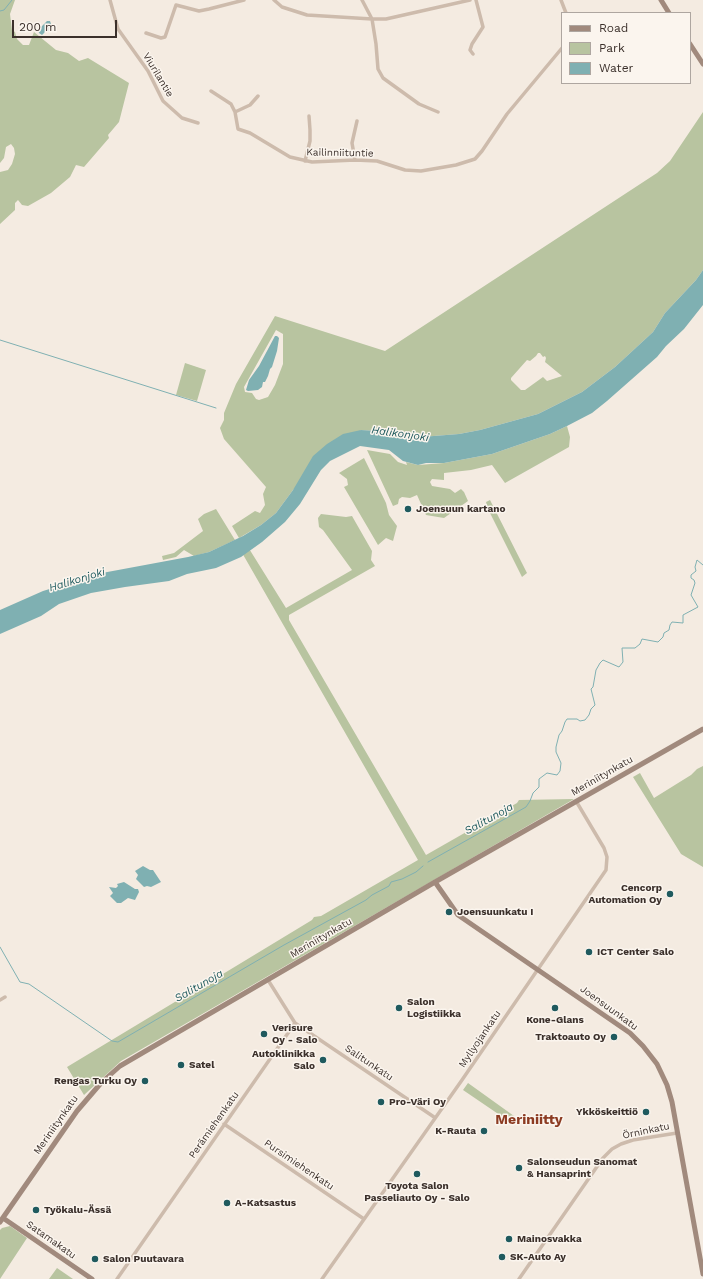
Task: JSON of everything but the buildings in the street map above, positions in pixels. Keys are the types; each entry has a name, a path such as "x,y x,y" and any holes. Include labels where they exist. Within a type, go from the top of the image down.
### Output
{"main road":[{"path":"661,0 668,12"},
{"path":"691,46 703,64"},
{"name":"Meriniitynkatu","path":"1,1219 77,1111 101,1083 120,1066 703,728"},
{"name":"Joensuunkatu","path":"435,882 458,914 484,934 616,1022 643,1046 657,1064 667,1085 703,1274"},
{"name":"Satamakatu","path":"1,1219 92,1279"}],"street":[{"name":"Viurilantie","path":"110,0 118,29 148,71 163,101 182,118 198,123"},
{"path":"146,33 161,38 165,37 176,5 199,10 244,0"},
{"path":"274,0 282,6 307,15 372,19 386,19 470,0"},
{"path":"362,0 372,19 376,39 378,69 383,78 419,104 438,112"},
{"path":"473,54 470,47 483,27 476,0"},
{"path":"561,0 566,12"},
{"name":"Kailinniituntie","path":"235,112 238,129 256,136 290,157 305,161 318,163 355,160 378,161 405,170 414,171 456,165 475,158 482,151 507,114 561,49"},
{"path":"211,91 231,104 235,112 250,105 252,100 258,96"},
{"path":"305,161 310,141 309,116"},
{"path":"355,160 352,142 357,121"},
{"name":"Myllyojankatu","path":"322,1279 434,1117 462,1080 606,870 607,857 604,848 576,801"},
{"path":"268,980 295,1023"},
{"path":"0,1000 5,997"},
{"name":"Salitunkatu","path":"295,1023 434,1117"},
{"name":"Perämiehenkatu","path":"117,1279 295,1023"},
{"name":"Pursimiehenkatu","path":"224,1124 364,1219"},
{"name":"Örninkatu","path":"521,1278 603,1158 612,1149 633,1140 677,1132"}],"green space":[{"path":"0,0 15,0 10,14 12,30 15,32 17,39 23,45 29,45 34,32 56,50 68,53 79,61 88,58 129,83 119,122 108,135 109,138 84,167 76,165 70,177 51,193 28,206 22,205 18,200 15,203 15,210 0,224 0,172 8,170 12,164 15,154 14,148 11,144 6,147 4,158 0,163"},
{"path":"703,112 703,270 696,280 665,313 653,332 615,367 582,392 538,414 480,430 459,434 421,437 361,430 293,490 276,513 261,525 239,538 232,526 255,511 260,513 265,505 263,494 266,487 224,439 220,428 224,420 224,413 236,384 275,316 385,351 657,173 670,161","holes":["276,330 283,334 283,364 275,385 268,397 259,400 256,399 252,393 245,392 244,387","538,353 540,353 543,357 545,356 545,362 562,376 547,381 543,377 525,390 521,390 511,380 511,378 527,360 530,361"]},
{"path":"185,363 206,370 197,401 176,395"},
{"path":"567,426 570,437 569,447 505,483 492,465 471,470 444,473 444,480 432,479 430,482 432,486 450,489 455,493 461,489 468,501 444,518 426,515 417,495 410,498 402,497 399,499 398,504 393,506 367,450 390,454 398,462 407,465 406,462 418,465 444,463 492,454 550,434"},
{"path":"364,458 386,503 389,515 397,526 393,541 386,538 378,545 344,487 348,485 347,479 339,473"},
{"path":"490,500 527,573 522,577 488,509 486,502"},
{"path":"216,509 235,540 209,552 194,556 184,550 176,557 163,560 162,556 174,553 203,531 198,519 204,514"},
{"path":"321,514 346,517 352,516 372,551 371,560 375,566 289,615 289,620 426,855 517,803 519,800 574,799 121,1061 84,1095 67,1067 203,985 204,981 213,980 312,920 314,917 321,916 418,860 241,551 248,547 286,608 352,570 323,530 319,527 318,518"},
{"path":"703,766 703,867 681,854 633,777 640,773 654,798"},
{"path":"468,1083 514,1116 510,1122 463,1090"},
{"path":"10,1226 27,1238 0,1279 0,1230"},
{"path":"57,1268 73,1279 49,1279"}],"water":[{"path":"47,21 50,21 52,30 45,32 42,35 38,30"},
{"path":"703,270 703,305 684,329 657,357 607,401 592,413 567,426 550,434 492,454 444,463 426,463 418,465 403,461 389,450 360,446 330,461 321,470 300,504 285,522 262,542 241,557 216,568 187,574 169,581 91,593 59,604 41,616 0,634 0,610 43,591 102,573 209,552 243,536 261,525 276,513 293,490 313,456 327,444 343,434 361,430 421,437 459,434 480,430 538,414 582,392 615,367 653,332 665,313 696,280"},
{"path":"275,336 279,338 277,351 265,382 263,382 262,387 258,390 246,390 249,380 259,366"},
{"path":"143,866 153,870 161,882 151,887 144,887 136,879 138,875 135,871"},
{"path":"124,882 135,889 138,889 139,892 135,900 128,898 121,903 117,903 110,896 113,893 109,887 116,888 118,886 117,884"}],"waterway":[{"path":"0,11 4,10 12,0"},
{"path":"0,340 216,408"},
{"name":"Salitunoja","path":"428,862 526,807 533,793 539,787 539,779 547,773 557,775 560,771 561,763 556,752 559,735 567,719 577,719 580,721 585,720 595,705 591,689 593,687 596,670 600,663 603,660 619,667 623,662 622,648 635,648 640,644 642,639 658,642 663,637 664,633 669,630 672,622 683,623 683,615 698,607 691,595 695,583 691,578 691,575 696,571 695,567 697,560 703,565"},
{"name":"Salitunoja","path":"0,947 20,982 29,984 112,1041 118,1042 284,945 366,900 389,886 391,882 402,879 416,872 423,866"}],"place":[{"name":"Joensuun kartano","path":"408,509"},
{"name":"Cencorp Automation Oy","path":"670,894"},
{"name":"Joensuunkatu I","path":"449,912"},
{"name":"ICT Center Salo","path":"589,952"},
{"name":"Salon Logistiikka","path":"399,1008"},
{"name":"Kone-Glans","path":"555,1008"},
{"name":"Verisure Oy - Salo","path":"264,1034"},
{"name":"Traktoauto Oy","path":"614,1037"},
{"name":"Autoklinikka Salo","path":"323,1060"},
{"name":"Satel","path":"181,1065"},
{"name":"Rengas Turku Oy","path":"145,1081"},
{"name":"Pro-Väri Oy","path":"381,1102"},
{"name":"Ykköskeittiö","path":"646,1112"},
{"name":"K-Rauta","path":"484,1131"},
{"name":"Salonseudun Sanomat & Hansaprint","path":"519,1168"},
{"name":"Toyota Salon Passeliauto Oy - Salo","path":"417,1174"},
{"name":"A-Katsastus","path":"227,1203"},
{"name":"Työkalu-Ässä","path":"36,1210"},
{"name":"Mainosvakka","path":"509,1239"},
{"name":"SK-Auto Ay","path":"502,1257"},
{"name":"Salon Puutavara","path":"95,1259"}],"district":[{"name":"Meriniitty","path":"529,1120"}],"water label":[{"name":"Halikonjoki","path":"400,434"},
{"name":"Halikonjoki","path":"77,580"}]}
